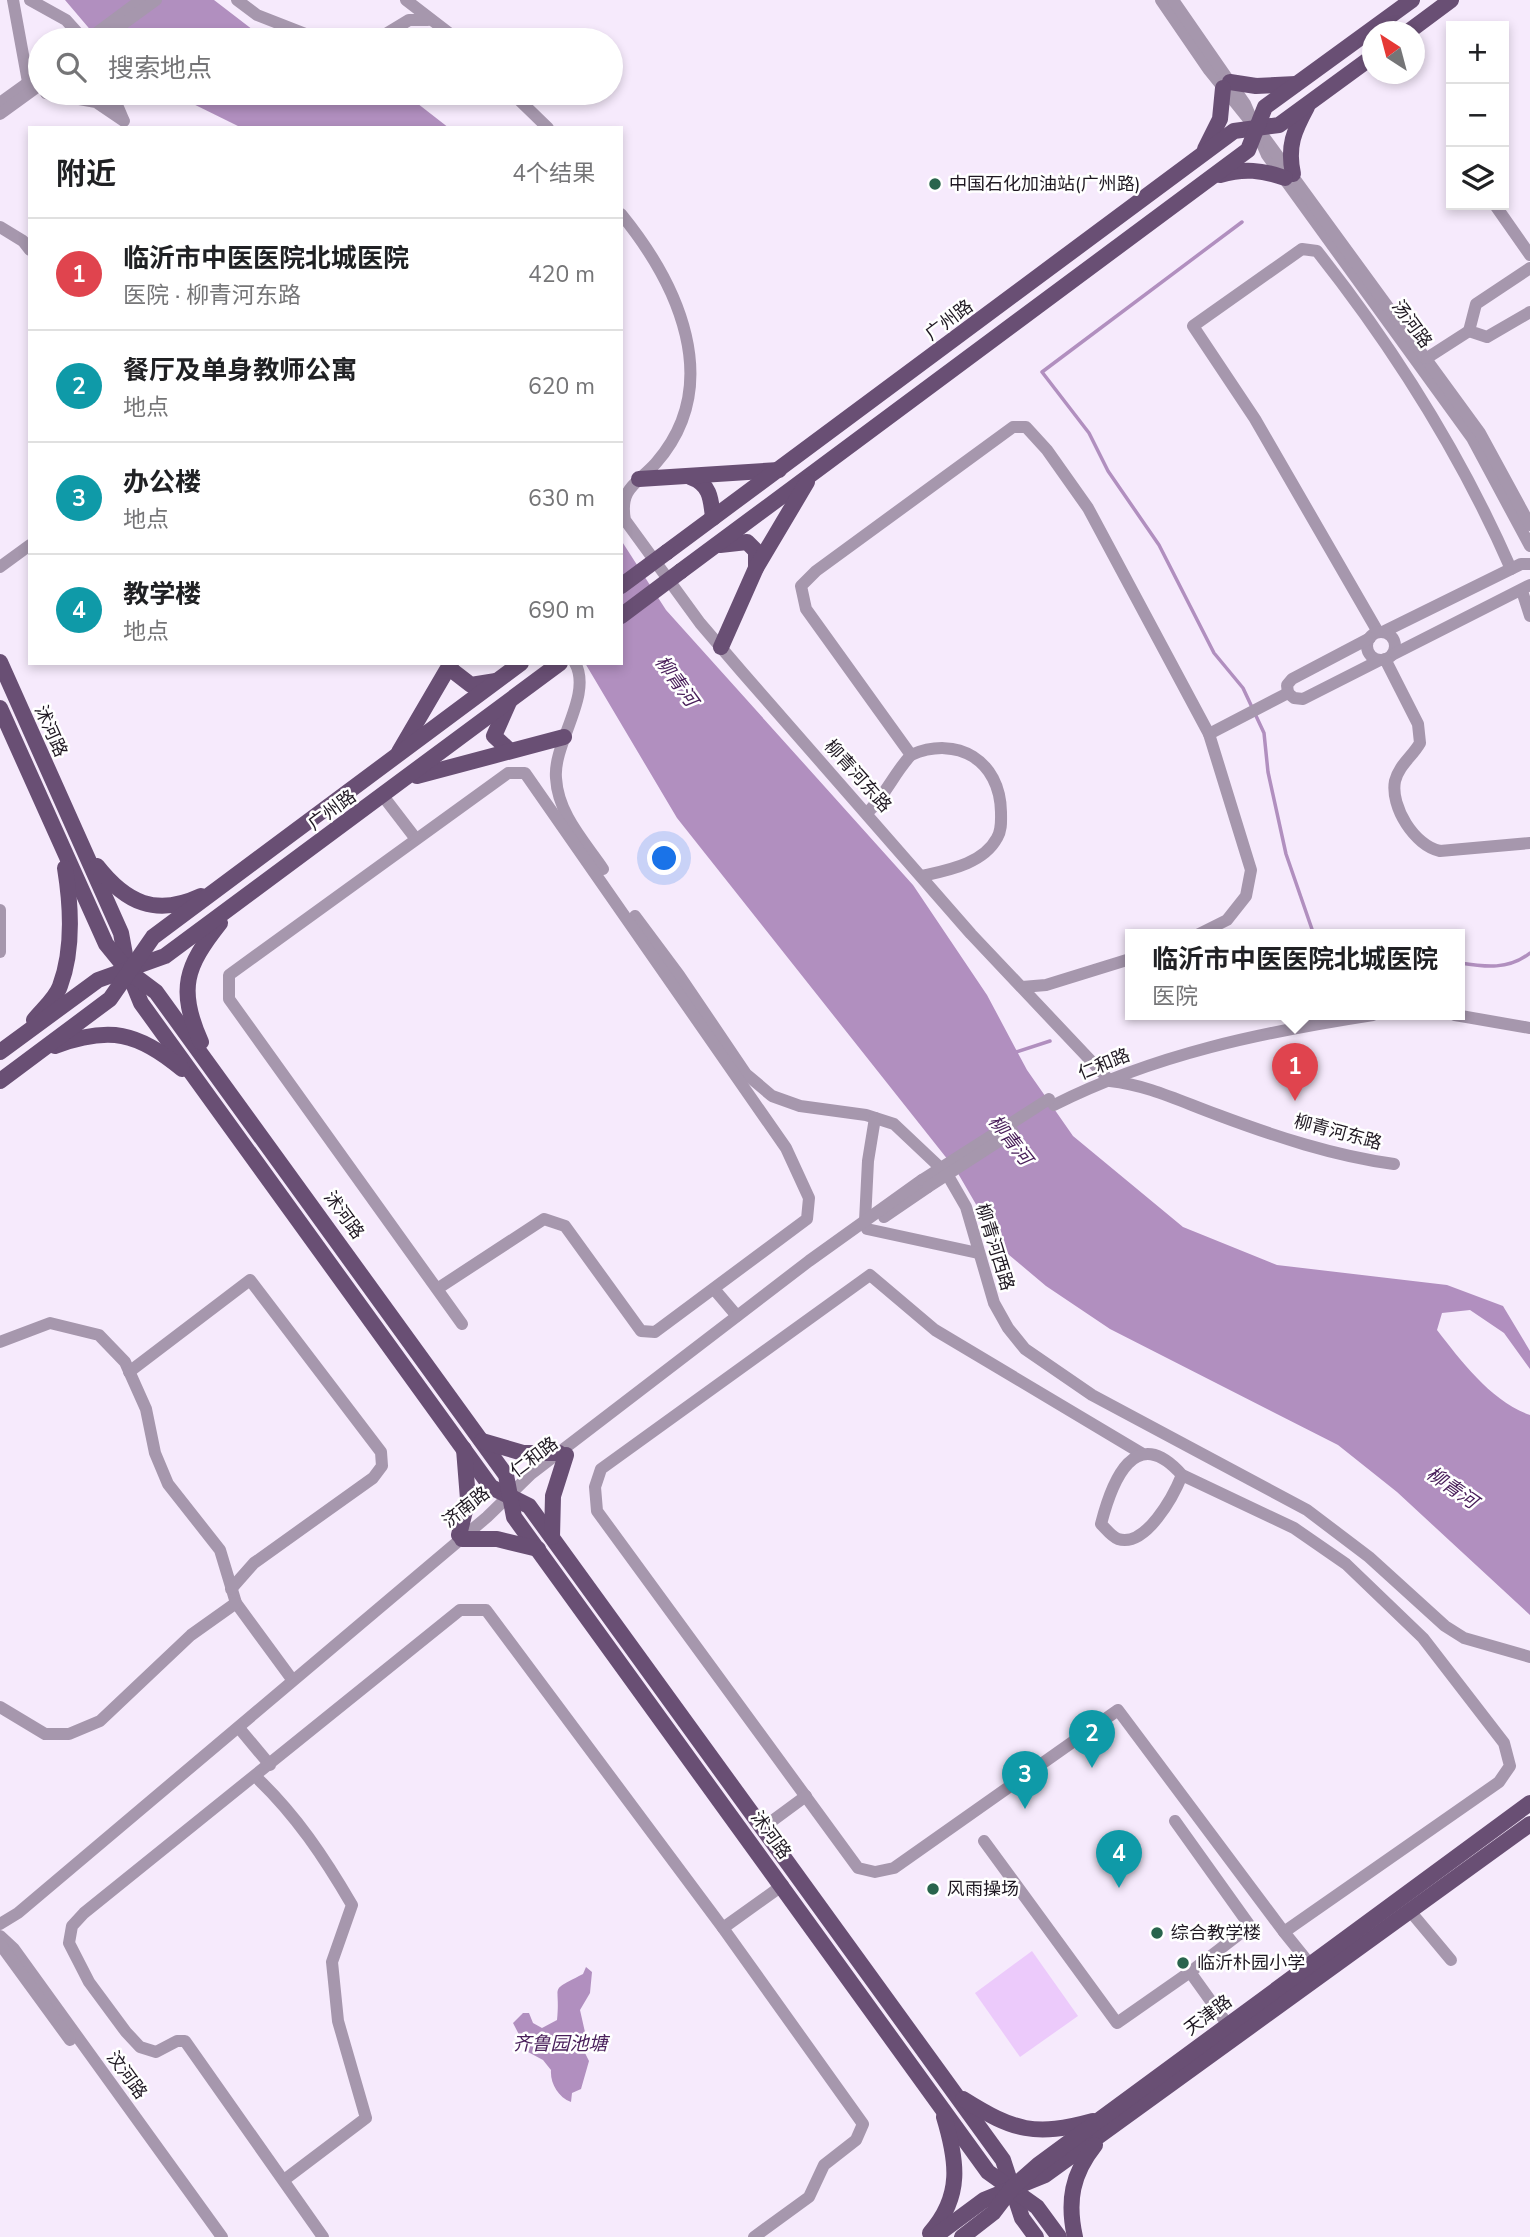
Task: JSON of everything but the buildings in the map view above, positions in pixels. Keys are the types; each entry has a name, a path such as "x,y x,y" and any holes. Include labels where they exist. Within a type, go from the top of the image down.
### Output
{"main road":[{"path":"623,614 1248,150 1265,107 1412,0"},
{"path":"1423,21 1451,0"},
{"name":"广州路","path":"623,585 1234,131 1258,130 1279,125 1362,65"},
{"path":"1201,156 1220,119 1226,85 1296,84"},
{"path":"1211,177 1237,170 1262,170 1289,176 1291,138 1310,103"},
{"path":"639,480 781,469"},
{"path":"721,647 756,568 778,527 813,474"},
{"path":"690,477 702,481 710,494 713,518"},
{"path":"715,546 747,542 756,551 756,568"},
{"name":"沭河路","path":"0,662 121,933 128,971 141,1003 491,1487 529,1506 764,1827 1003,2160 1022,2218 1036,2237"},
{"name":"广州路","path":"0,1081 110,999 153,937 518,665"},
{"path":"394,760 450,666 471,685 498,680"},
{"name":"广州路","path":"0,1052 98,980 165,956 556,666"},
{"path":"509,702 494,736 509,750"},
{"name":"沭河路","path":"0,708 106,944 128,971 156,992 482,1441 506,1475 514,1517 783,1885 988,2172 1013,2187 1037,2207 1059,2237"},
{"path":"408,778 564,737"},
{"path":"82,847 116,890 145,905 185,903 225,884"},
{"path":"20,1037 60,988 67,957 71,903 62,848"},
{"path":"215,1072 188,1013 186,979 199,949 232,907"},
{"path":"37,1053 89,1034 120,1035 161,1052 203,1087"},
{"path":"482,1441 523,1453 563,1454 553,1496 552,1537"},
{"path":"464,1449 468,1499 460,1537 497,1539 538,1549"},
{"name":"天津路","path":"934,2237 984,2200 1045,2175 1228,2025 1530,1803"},
{"name":"天津路","path":"1105,2125 1530,1824"},
{"path":"956,2094 1001,2122 1024,2129 1105,2125"},
{"path":"926,2237 941,2220 955,2181 956,2157 940,2104"},
{"path":"1075,2237 1070,2195 1080,2165 1105,2125"},
{"path":"961,2237 993,2213 1013,2187"}],"street":[{"path":"13,0 28,60"},
{"path":"30,0 66,20 74,28"},
{"path":"102,28 141,0"},
{"path":"118,28 156,0"},
{"path":"237,0 257,15 290,28"},
{"path":"406,0 440,28"},
{"name":"汤河路","path":"1161,0 1258,130 1267,155 1289,176 1427,358 1480,433 1530,524"},
{"name":"汤河路","path":"1173,0 1226,85"},
{"path":"396,28 409,20 428,20"},
{"path":"0,103 28,91"},
{"path":"0,114 28,93"},
{"path":"100,105 127,125"},
{"path":"118,105 127,125"},
{"path":"524,105 546,126"},
{"name":"汤河路","path":"1289,176 1472,438 1530,546"},
{"path":"1499,210 1529,253"},
{"name":"柳青河东路","path":"623,217 640,238 680,316 691,356 692,395 680,424 657,461 625,493 623,501"},
{"path":"0,227 23,241 28,247"},
{"path":"1386,658 1394,641 1377,634 1255,419 1193,326 1302,249 1317,251 1407,381 1486,513 1511,569"},
{"path":"1427,358 1469,331 1476,304 1530,268"},
{"path":"1469,331 1487,337 1530,312"},
{"path":"911,755 806,609 801,586 817,571 1013,427 1026,427 1047,450 1088,508 1209,734 1251,870 1246,897 1227,920 1209,929"},
{"name":"柳青河东路","path":"623,510 625,520 721,647 922,876 1109,1078 1136,1084 1230,1120 1355,1158 1394,1164"},
{"path":"0,566 28,546"},
{"path":"1530,564 1511,569 1377,634 1292,679 1287,685 1288,692 1294,698 1303,699 1526,588 1530,616"},
{"path":"1377,634 1367,649 1374,658 1386,658"},
{"path":"1386,658 1418,724 1420,743 1400,766 1395,783 1398,805 1417,841 1427,849 1440,851 1530,844"},
{"name":"柳青河西路","path":"576,665 580,671 576,708 564,737 556,778 566,816 746,1074 772,1096 800,1106 875,1118 894,1124 947,1174 966,1207 994,1303 1008,1328 1025,1349 1091,1395 1307,1510 1369,1557 1445,1626 1464,1638 1530,1657"},
{"path":"1209,734 1288,692"},
{"path":"867,813 884,796 895,772 911,755 928,748 949,746 971,755 996,782 1001,826 997,839 968,864 922,876"},
{"path":"437,1289 544,1219 565,1226 641,1331 655,1332 807,1219 808,1198 786,1148 525,773 508,773 229,975 229,999 462,1324"},
{"path":"383,796 416,839"},
{"path":"0,910 0,952"},
{"path":"1022,987 1046,985 1125,961"},
{"path":"1465,1011 1530,1021"},
{"path":"1465,1017 1530,1028"},
{"name":"仁和路","path":"510,1496 737,1316 925,1184 1052,1102 1169,1051 1227,1035 1309,1020"},
{"name":"仁和路","path":"1109,1078 1171,1056 1229,1041 1345,1020"},
{"path":"875,1118 868,1161 866,1225 978,1253"},
{"name":"仁和路","path":"563,1454 866,1225"},
{"path":"1141,1453 935,1329 880,1280 870,1275 601,1469 595,1487 597,1511 858,1868 875,1872 894,1868 1118,1710 1309,1963"},
{"path":"129,1372 250,1280 381,1452 382,1466 373,1478 254,1563 231,1589"},
{"path":"714,1289 737,1316"},
{"path":"0,1342 50,1323 99,1335 125,1362 146,1409 155,1453 168,1485 220,1550 236,1603 291,1678"},
{"path":"1162,1458 1173,1437"},
{"path":"1182,1475 1173,1497 1146,1531 1130,1540 1116,1538 1101,1524 1109,1492 1126,1464 1141,1453 1153,1452 1182,1475 1294,1528 1346,1564 1423,1639 1504,1743 1510,1766 1499,1782 1284,1932"},
{"name":"济南路","path":"0,1923 510,1496"},
{"name":"济南路","path":"0,1923 18,1913 239,1728 460,1537"},
{"path":"0,1707 45,1734 69,1734 100,1721 191,1635 236,1603"},
{"path":"323,2237 185,2041 177,2041 156,2052 140,2047 89,1982 69,1943 72,1926 83,1913 256,1777 460,1610 486,1610 723,1928 863,2124 856,2140 824,2165 809,2197 754,2237"},
{"path":"239,1728 270,1765"},
{"path":"256,1777 288,1808 321,1851 352,1905 332,1962 338,2021 366,2118 284,2180"},
{"path":"764,1827 806,1796"},
{"path":"984,1841 1117,2023 1250,1926 1175,1821"},
{"path":"723,1928 783,1885"},
{"path":"1410,1911 1451,1960"},
{"name":"汶河路","path":"0,1936 14,1949 222,2237"},
{"name":"汶河路","path":"0,1944 215,2237"},
{"path":"1190,1972 1228,2025"}],"shaded area":[{"path":"1032,1951 1078,2016 1020,2057 975,1993"}],"water":[{"path":"65,0 214,0 251,28 89,28"},
{"path":"195,105 419,105 446,126 238,126"},
{"name":"柳青河","path":"623,543 666,610 913,885 987,995 1027,1070 1073,1136 1183,1227 1277,1265 1447,1285 1503,1306 1530,1351 1530,1369 1504,1333 1470,1310 1442,1313 1437,1330 1490,1391 1530,1415 1530,1615 1397,1492 1338,1445 1110,1329 1046,1286 1002,1249 956,1170 677,818 586,665 623,665"},
{"name":"齐鲁园池塘","path":"586,1967 592,1972 590,1993 580,2010 587,2041 583,2049 589,2061 581,2089 572,2093 571,2102 562,2097 556,2089 551,2070 543,2060 528,2052 513,2023 523,2013 529,2013 533,2023 542,2028 557,2020 558,1990 583,1974"}],"waterway":[{"path":"1242,222 1042,372 1089,433 1108,471 1159,545 1214,653 1243,688 1264,733 1268,772 1286,854 1312,929"},
{"path":"1465,964 1505,965 1530,953"},
{"path":"1016,1052 1050,1041"}],"place":[{"name":"中国石化加油站(广州路)","path":"935,184"},
{"name":"临沂市中医医院北城医院","path":"1295,1101"},
{"name":"餐厅及单身教师公寓","path":"1092,1768"},
{"name":"办公楼","path":"1025,1809"},
{"name":"教学楼","path":"1119,1888"},
{"name":"风雨操场","path":"933,1889"},
{"name":"综合教学楼","path":"1157,1933"},
{"name":"临沂朴园小学","path":"1183,1963"}]}
